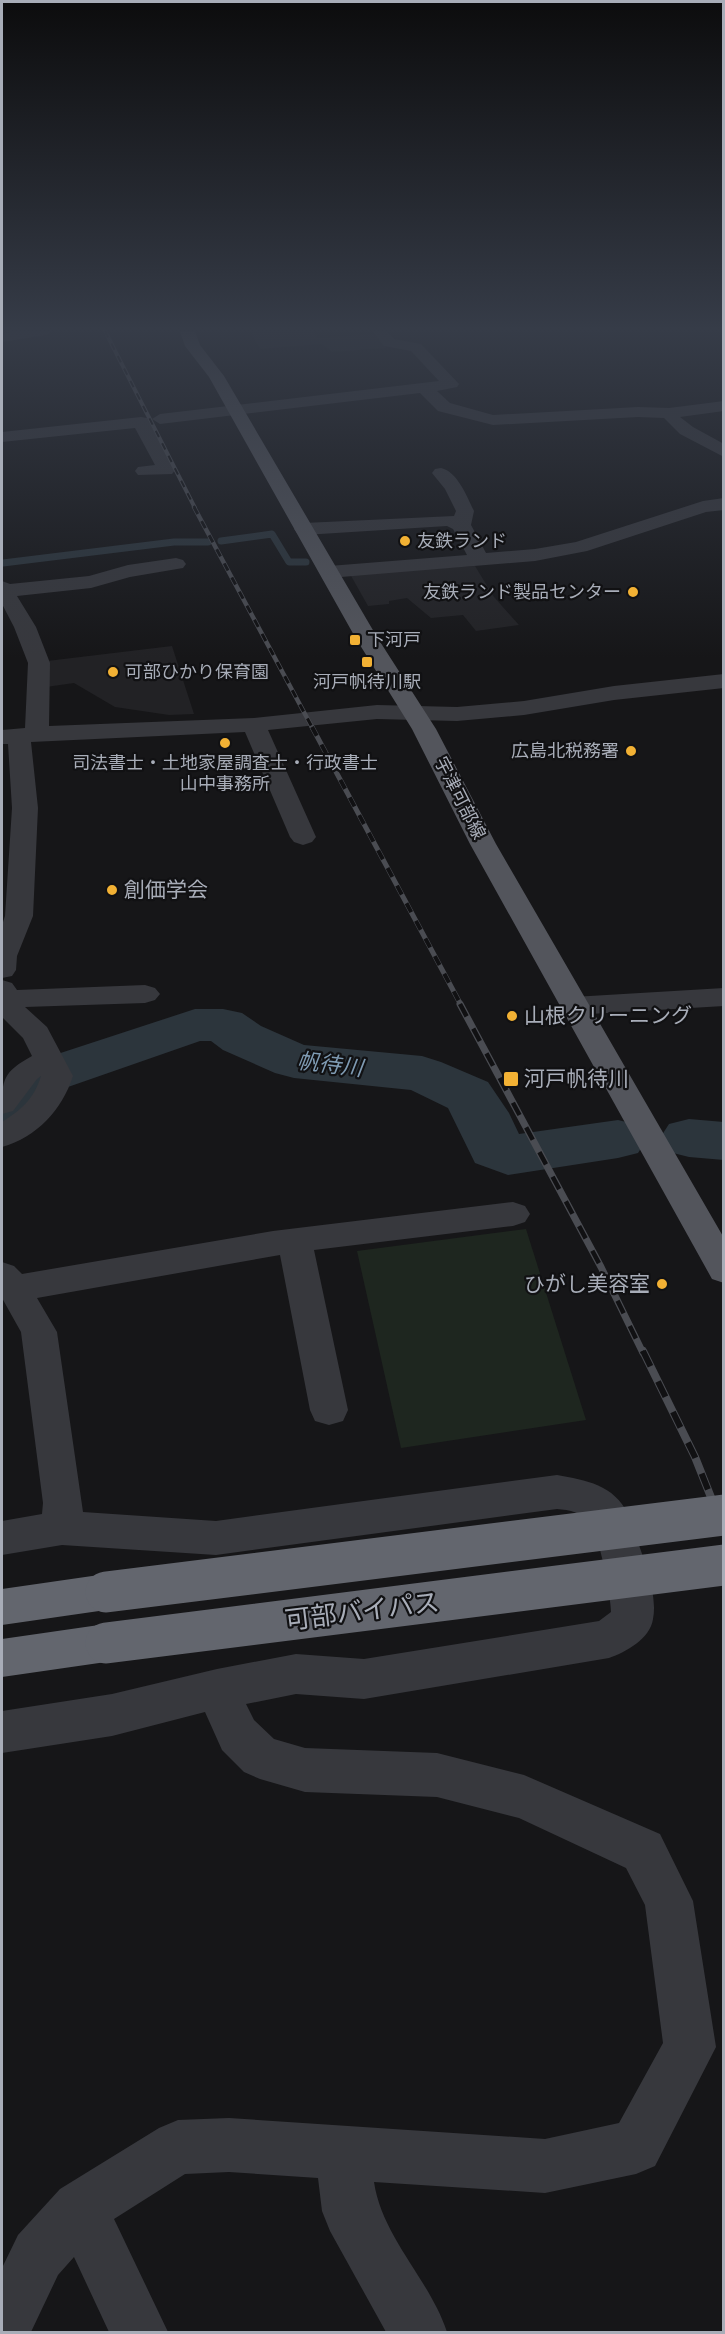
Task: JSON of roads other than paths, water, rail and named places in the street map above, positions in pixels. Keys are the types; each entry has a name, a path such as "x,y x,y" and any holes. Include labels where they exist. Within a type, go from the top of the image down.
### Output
{"highway":[{"path":"2,1607 723,1515"},
{"name":"可部バイパス","path":"2,1658 723,1565"}],"main road":[{"name":"宇津可部線","path":"253,440 366,637 414,713 483,844 723,1270"}],"street":[{"path":"144,471 166,470 150,440"},
{"path":"702,440 723,452"},
{"path":"441,473 453,488 465,511 461,525"},
{"path":"329,572 535,555 580,547 703,507 723,504"},
{"path":"304,529 449,520 461,525 480,560"},
{"path":"2,960 19,916 25,808 19,735 39,663 25,627 3,589 91,582 128,571 176,564"},
{"path":"19,735 254,725 365,713 458,714 524,708 614,693 723,681"},
{"path":"254,725 303,837"},
{"path":"2,1136 26,1123 52,1096 57,1076 36,1034 10,1009 4,994 145,994"},
{"path":"573,1006 723,997"},
{"path":"2,1104 26,1072 49,1059"},
{"path":"62,1528 63,1503 39,1332 8,1282 295,1241 513,1214"},
{"path":"295,1241 329,1410"},
{"path":"2,1538 62,1528 216,1538 557,1492 585,1496 608,1514 632,1594 632,1620 609,1639 364,1679 296,1674 217,1689 112,1715 2,1732"},
{"path":"2,2325 38,2255 80,2209 178,2147 229,2145 545,2166 636,2147 690,2047 669,1902 643,1851 524,1797 436,1775 305,1770 260,1757 238,1735 217,1689"},
{"path":"342,2152 350,2211 418,2332"},
{"path":"80,2209 139,2332"}],"waterway":[{"path":"221,541 272,534 289,562 306,562"},
{"path":"3,563 174,542 208,542"},
{"name":"帆待川","path":"2,1122 7,1120 49,1075 195,1025 223,1025 242,1038 294,1061 422,1074 468,1095 481,1113 495,1149 508,1155 618,1139"},
{"name":"帆待川","path":"689,1138 724,1141"}],"railway":[{"path":"160,440 195,508"},
{"path":"194,507 313,729"},
{"path":"312,727 461,1005"},
{"path":"460,1004 601,1267 643,1353"},
{"path":"643,1351 695,1457 724,1530"}],"place":[{"name":"友鉄ランド","path":"405,541"},
{"name":"友鉄ランド製品センター","path":"633,592"},
{"name":"下河戸","path":"355,640"},
{"name":"河戸帆待川駅","path":"367,662"},
{"name":"可部ひかり保育園","path":"113,672"},
{"name":"司法書士・土地家屋調査士・行政書士 山中事務所","path":"225,743"},
{"name":"広島北税務署","path":"631,751"},
{"name":"創価学会","path":"112,890"},
{"name":"山根クリーニング","path":"512,1016"},
{"name":"河戸帆待川","path":"511,1079"},
{"name":"ひがし美容室","path":"662,1284"}]}
